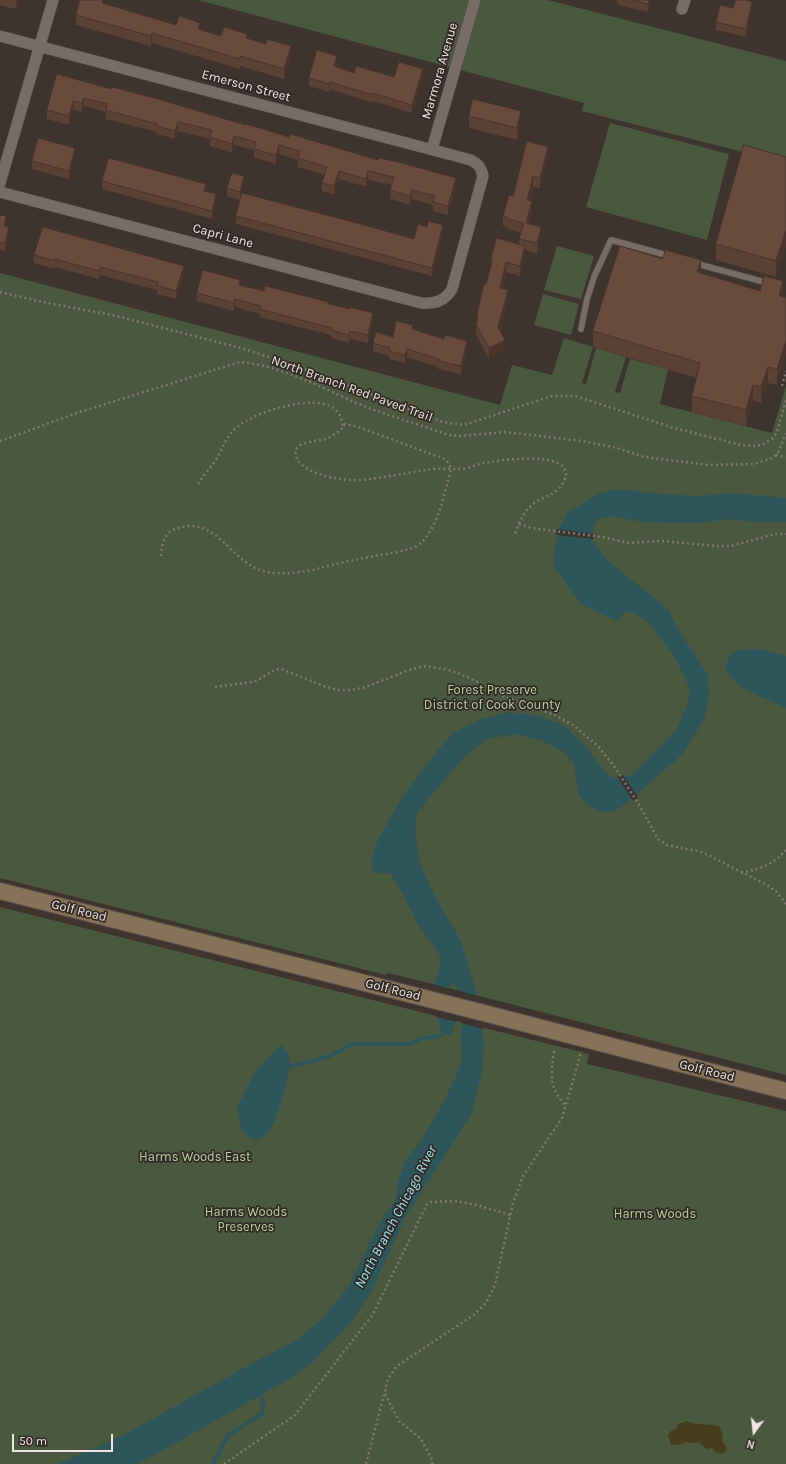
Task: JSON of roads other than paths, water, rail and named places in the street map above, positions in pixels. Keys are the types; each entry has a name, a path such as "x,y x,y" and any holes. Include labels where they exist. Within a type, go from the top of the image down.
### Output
{"main road":[{"name":"Golf Road","path":"0,891 786,1091"}],"street":[{"path":"0,183 53,0"},
{"name":"Marmora Avenue","path":"432,149 475,0"},
{"name":"Emerson Street","path":"0,36 432,149 471,160 478,164 481,168 483,176 452,289 448,296 439,302"},
{"name":"Capri Lane","path":"0,192 421,303 439,302"}],"lane":[{"path":"581,330 587,299 594,277 611,240 679,259"},
{"path":"687,261 771,284"}],"water":[{"name":"North Branch Chicago River","path":"619,489 660,494 698,496 731,493 786,498 786,522 756,522 727,519 702,523 669,523 642,522 612,516 599,518 593,528 592,540 608,561 669,610 676,626 708,675 709,698 704,719 683,754 616,811 601,812 589,806 579,795 574,764 563,751 542,741 515,734 488,739 467,754 417,813 415,834 420,863 434,895 461,941 476,991 484,1044 482,1073 471,1115 406,1216 371,1292 353,1320 312,1363 281,1384 138,1464 58,1464 124,1435 245,1367 295,1341 322,1319 348,1287 383,1217 395,1200 398,1181 405,1161 421,1141 444,1101 462,1061 461,1031 463,1026 458,988 453,983 449,986 455,1025 452,1033 447,1035 440,1031 433,986 439,971 440,956 419,927 404,896 390,873 377,873 372,870 372,859 378,840 401,799 438,750 454,732 482,719 509,712 539,716 565,726 587,748 606,773 614,778 632,775 675,732 688,704 690,691 685,677 672,653 648,622 634,613 624,612 616,621 581,604 554,567 554,551 560,526 568,512 598,494"},
{"path":"761,649 786,656 786,708 751,692 735,682 729,675 725,666 730,655 737,651"},
{"path":"281,1045 289,1056 290,1067 279,1108 269,1132 258,1140 251,1139 241,1129 237,1107 255,1072"}],"waterway":[{"path":"289,1067 330,1056 352,1044 409,1044 422,1038 437,1037 444,1033"},
{"path":"213,1464 228,1435 262,1414 263,1402 259,1392"}],"park label":[{"name":"Forest Preserve District of Cook County","path":"492,698"},
{"name":"Harms Woods East","path":"195,1157"},
{"name":"Harms Woods","path":"655,1214"},
{"name":"Harms Woods Preserves","path":"246,1220"}]}
